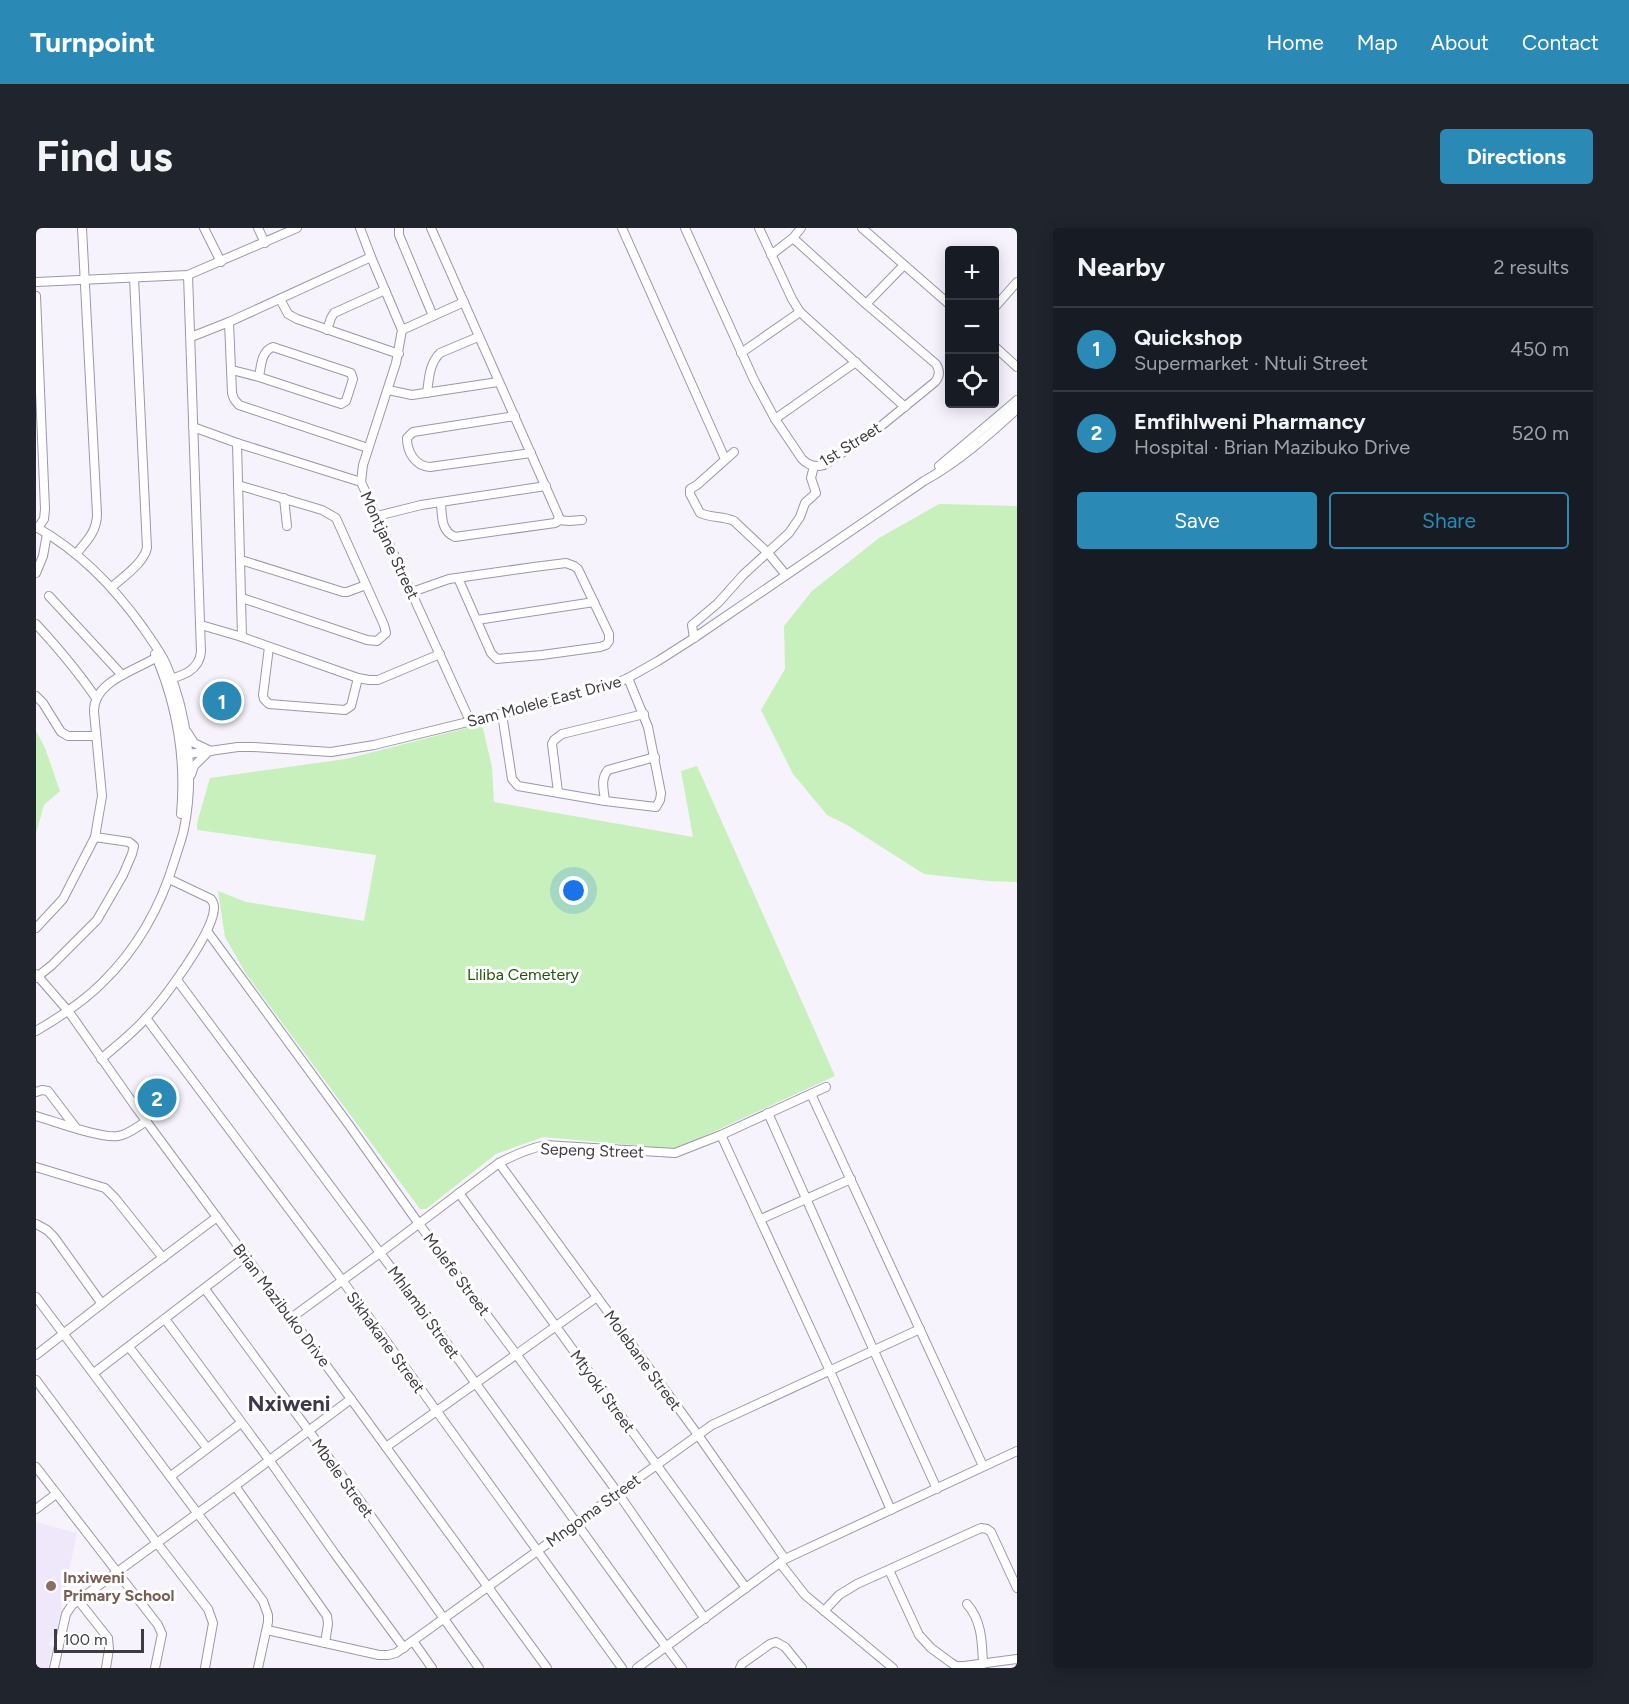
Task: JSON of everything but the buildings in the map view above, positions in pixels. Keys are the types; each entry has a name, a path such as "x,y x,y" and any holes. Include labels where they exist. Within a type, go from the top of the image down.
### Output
{"street":[{"path":"76,554 97,524 82,228"},
{"path":"204,228 221,262"},
{"path":"258,228 265,243"},
{"path":"36,282 188,275 297,228"},
{"path":"360,228 402,330 464,302"},
{"path":"399,228 399,235 433,316"},
{"path":"431,228 546,486 558,518 561,521 582,520"},
{"path":"622,228 725,459"},
{"name":"1st Street","path":"685,228 741,353 776,419 806,463 814,466 824,465 881,426 937,380 938,367 793,238"},
{"path":"759,228 800,312 905,407"},
{"path":"771,255 793,238 801,228"},
{"path":"862,228 945,301"},
{"path":"191,337 371,257"},
{"path":"866,304 904,265"},
{"path":"169,680 193,670 201,658 188,275"},
{"path":"112,587 139,562 147,548 134,278"},
{"path":"999,302 1017,282"},
{"path":"327,330 334,313 385,290"},
{"path":"36,296 45,489 45,515 37,528 76,554 112,587 131,610 159,650 184,726 194,743 211,752 194,766 189,781 184,828 169,879 150,919 131,950 102,984 69,1012 36,1031"},
{"path":"280,299 292,317 399,354"},
{"path":"741,353 800,312"},
{"path":"229,322 232,393 239,405 368,448"},
{"name":"Montjane Street","path":"402,330 399,354 368,448 361,482 470,721"},
{"path":"427,393 430,371 436,357 440,353 478,337"},
{"path":"232,370 341,404 346,401 353,379 351,373 273,347 265,353 259,377"},
{"path":"999,351 1017,368"},
{"path":"776,419 856,362"},
{"path":"388,390 412,395 498,382"},
{"name":"Sam Molele East Drive","path":"924,481 1017,400"},
{"name":"Sam Molele East Drive","path":"185,754 238,747 331,752 375,745 571,696 628,678 694,638 738,606 965,455 1017,410"},
{"path":"514,417 412,432 407,438 408,446 417,463 424,467 531,453"},
{"path":"194,427 361,482"},
{"path":"237,443 242,636"},
{"path":"734,452 690,489 690,494 700,513 734,521 768,553 786,575"},
{"path":"694,638 692,625 718,603 743,574 789,533 800,517 805,503 816,494 811,478 814,466"},
{"path":"238,485 322,510 336,518 386,633 377,641 368,640 242,598"},
{"path":"377,516 396,510 441,502 546,486"},
{"path":"284,498 287,526"},
{"path":"441,502 444,528 455,537 555,523 558,518"},
{"path":"36,573 44,556 47,534"},
{"path":"241,560 342,592 366,585"},
{"path":"412,592 440,581 458,578 534,567 570,564 578,569 609,634 609,641 600,647 497,660 491,653 458,578"},
{"path":"49,596 122,675"},
{"path":"477,620 594,602"},
{"path":"36,624 65,655 96,698"},
{"path":"201,625 242,636 358,678 374,680 440,654"},
{"path":"146,632 169,680 189,781"},
{"path":"269,647 263,695 269,704 345,710 352,704 358,678"},
{"path":"36,928 63,899 95,837 102,796 94,706 96,698 105,686 157,657"},
{"path":"502,714 513,781 518,786 656,807 661,793 654,757 644,714 628,678"},
{"path":"36,696 61,732 68,736 96,735"},
{"path":"558,792 552,744 557,737 644,714"},
{"path":"178,848 185,754 184,726"},
{"path":"605,801 603,779 608,770 654,757"},
{"path":"37,976 52,965 97,920 123,875 132,854 134,846 129,842 95,837"},
{"path":"101,1059 146,1018 177,980 207,931 214,904 207,897 169,879"},
{"name":"Molefe Street","path":"207,931 419,1224 618,1493 705,1619"},
{"name":"Brian Mazibuko Drive","path":"37,976 69,1012 245,1257 547,1668"},
{"name":"Mhlambi Street","path":"177,980 476,1383 682,1668"},
{"name":"Sikhakane Street","path":"146,1018 342,1280 622,1668"},
{"name":"Sepeng Street","path":"291,1318 499,1163 529,1149 545,1145 675,1153 721,1135 826,1087"},
{"path":"36,1092 48,1091 77,1128"},
{"path":"812,1094 983,1466"},
{"path":"768,1113 937,1488"},
{"path":"36,1116 92,1133 116,1137 124,1135 147,1121"},
{"path":"721,1135 830,1371 891,1510"},
{"name":"Molebane Street","path":"499,1163 698,1435 795,1584 893,1668"},
{"path":"36,1167 105,1188 163,1258"},
{"path":"761,1219 852,1179"},
{"name":"Mtyoki Street","path":"459,1193 746,1588"},
{"path":"36,1355 217,1217"},
{"path":"36,1224 54,1237 102,1304"},
{"path":"94,1373 245,1257"},
{"name":"Mbele Street","path":"205,1289 479,1668"},
{"path":"36,1297 263,1601 268,1615 267,1630 258,1668"},
{"path":"386,1447 597,1297"},
{"path":"165,1319 404,1648"},
{"name":"Mngoma Street","path":"267,1630 384,1655 396,1653 698,1435 727,1418 920,1329"},
{"path":"129,1347 207,1448"},
{"path":"36,1380 212,1615 212,1635 205,1668"},
{"path":"54,1668 66,1614 72,1605 351,1399"},
{"path":"171,1476 241,1423"},
{"path":"637,1668 782,1561 1017,1451"},
{"path":"36,1467 160,1630 161,1643 155,1668"},
{"path":"235,1486 327,1616 325,1642"},
{"path":"36,1509 56,1494"},
{"path":"824,1611 844,1592 977,1529 986,1528 991,1532 1017,1588"},
{"path":"889,1570 919,1635 955,1667 1017,1659"},
{"path":"78,1600 108,1638 106,1668"},
{"path":"967,1604 975,1614 980,1626 983,1664"},
{"path":"413,1641 432,1668"},
{"path":"740,1668 742,1664 776,1642 785,1647 802,1668"}],"shaded area":[{"name":"Inxiweni Primary School","path":"36,1522 77,1533 55,1638 49,1644 52,1648 48,1668 36,1668"}],"green space":[{"path":"939,504 1017,506 1017,882 924,874 847,825 827,815 793,774 761,710 785,669 784,626 812,591 879,538"},
{"name":"Liliba Cemetery","path":"482,724 492,767 494,802 693,837 681,771 697,766 835,1076 676,1149 543,1137 496,1154 426,1209 420,1209 246,974 225,937 218,891 246,902 364,921 376,855 197,830 197,823 210,778 346,759"},
{"path":"36,731 45,748 60,791 44,805 36,833"}],"place":[{"name":"Quickshop","path":"222,701"},
{"name":"Emfihlweni Pharmancy","path":"157,1098"},
{"name":"Inxiweni Primary School","path":"51,1586"}],"district":[{"name":"Nxiweni","path":"289,1403"}]}
